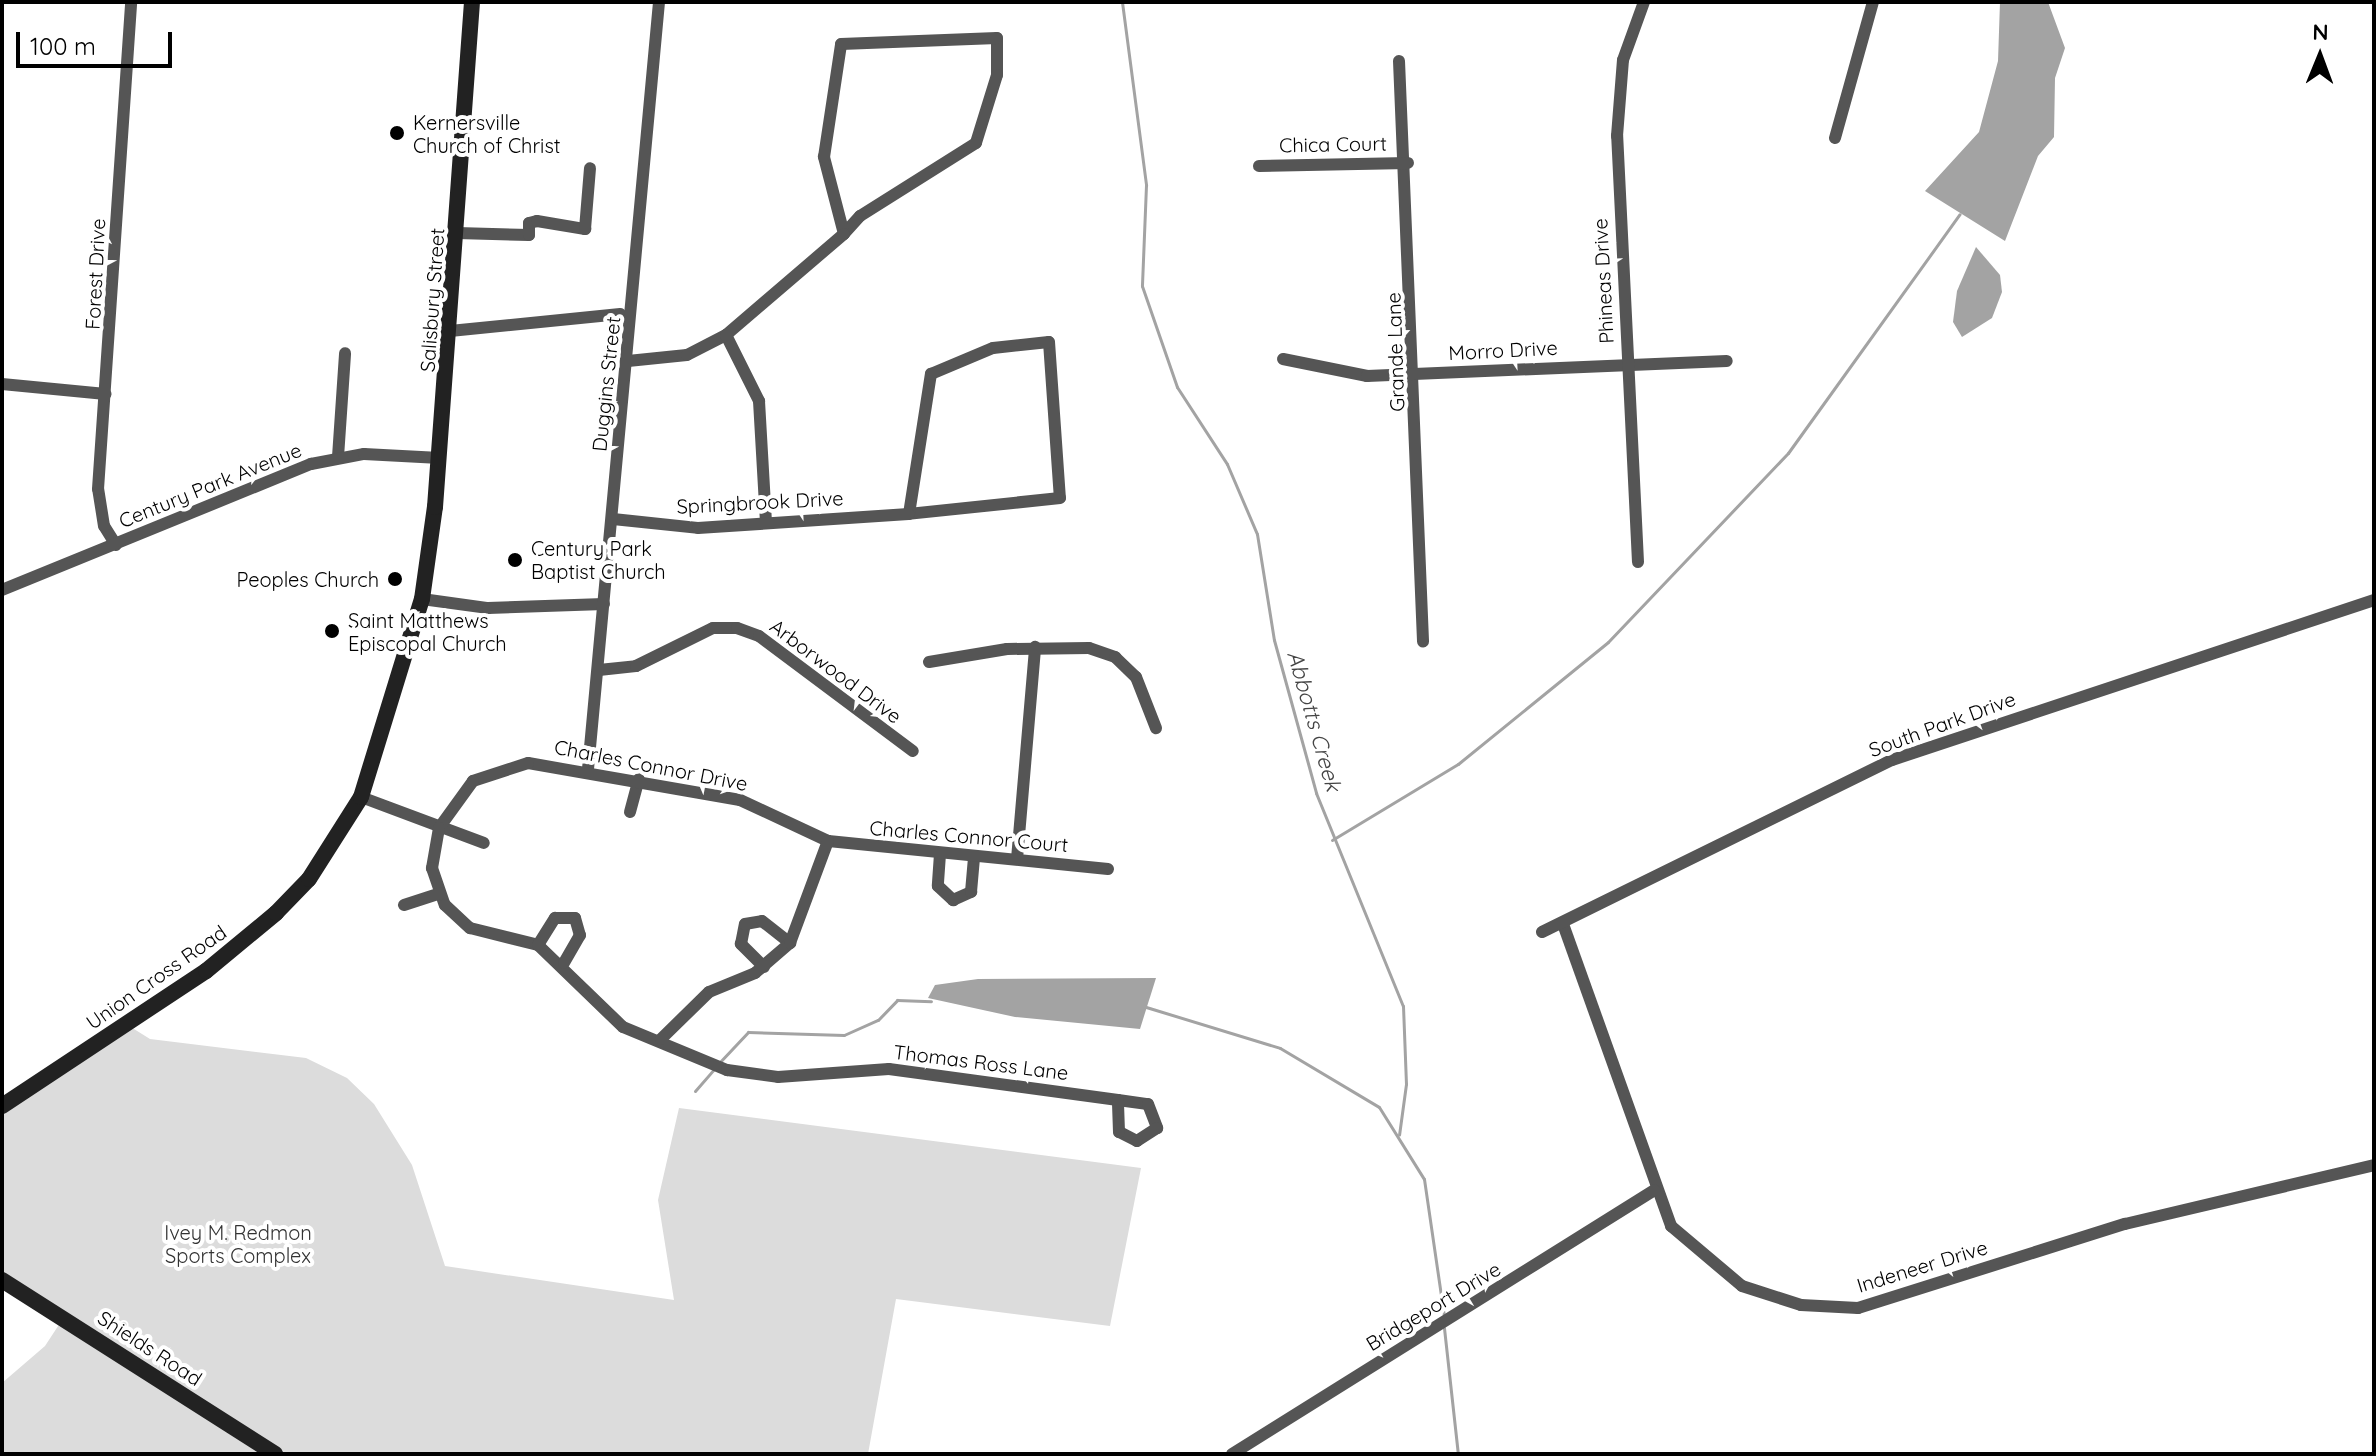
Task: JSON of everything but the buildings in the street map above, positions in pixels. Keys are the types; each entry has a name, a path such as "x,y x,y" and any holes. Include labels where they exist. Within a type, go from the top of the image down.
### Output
{"main road":[{"name":"Salisbury Street","path":"422,599 440,458 472,2"},
{"name":"Union Cross Road","path":"2,1106 206,971 276,913 361,797 422,599"},
{"name":"Shields Road","path":"2,1280 275,1454"}],"street":[{"name":"Forest Drive","path":"116,545 98,505 131,2"},
{"name":"Duggins Street","path":"588,769 659,2"},
{"name":"Phineas Drive","path":"1638,562 1617,136 1623,60 1644,2"},
{"path":"1835,138 1873,2"},
{"path":"628,361 687,355 726,335 844,234 860,216 976,143 997,75 997,38 841,44 824,157 844,234"},
{"name":"Grande Lane","path":"1399,61 1408,163 1423,642"},
{"name":"Chica Court","path":"1259,166 1408,163"},
{"path":"457,233 529,235 529,223 537,221 585,229 590,168"},
{"path":"450,331 620,314"},
{"path":"726,335 759,401 766,523"},
{"name":"Springbrook Drive","path":"613,519 687,528 909,514 1060,498 1049,342 993,348 931,374 909,514"},
{"path":"338,457 345,353"},
{"name":"Morro Drive","path":"1283,359 1367,376 1727,361"},
{"path":"2,384 106,394"},
{"name":"Century Park Avenue","path":"2,590 338,457 440,458"},
{"path":"422,599 488,608 604,604"},
{"name":"South Park Drive","path":"1542,932 1892,760 2374,600"},
{"name":"Arborwood Drive","path":"599,670 636,666 700,633 737,628 759,636 913,751"},
{"path":"929,662 1035,647 1089,648 1115,657 1136,677 1156,728"},
{"path":"1017,859 1035,647"},
{"name":"Charles Connor Drive","path":"439,828 487,772 528,763 588,769 740,800 828,841"},
{"path":"630,812 639,779"},
{"path":"361,797 484,843"},
{"path":"404,905 440,893 432,868 439,828"},
{"path":"661,1039 709,992 764,967 790,943 828,841"},
{"name":"Charles Connor Court","path":"828,841 1108,869"},
{"path":"940,854 938,886 953,900 971,892 974,858"},
{"name":"Thomas Ross Lane","path":"440,893 470,928 538,945 564,963 609,1017 748,1075 889,1069 1118,1100"},
{"path":"538,945 555,918 575,918 580,935 564,963"},
{"path":"764,967 741,944 745,924 762,921 790,943"},
{"name":"Indeneer Drive","path":"1563,924 1654,1190 1671,1226 1742,1286 1801,1305 1858,1308 2125,1224 2374,1165"},
{"name":"Bridgeport Drive","path":"1232,1454 1654,1190"}],"green space":[{"name":"Ivey M. Redmon Sports Complex","path":"126,1024 150,1039 306,1058 347,1078 374,1104 412,1165 445,1266 674,1300 658,1200 679,1108 1141,1168 1110,1326 896,1299 868,1454 2,1454 2,1383 45,1346 64,1317 2,1280 2,1106"}],"shaded area":[{"path":"2000,2 2048,2 2065,48 2055,78 2054,137 2038,156 2005,241 1925,191 1979,132 1998,61"},
{"path":"1976,247 2000,275 2002,292 1992,318 1962,337 1953,322 1957,291"},
{"path":"1156,978 1140,1029 1015,1017 928,998 935,985 978,979"}],"waterway":[{"name":"Abbotts Creek","path":"1122,2 1146,185 1142,286 1177,387 1227,464 1257,534 1274,640 1316,793 1403,1006 1406,1084 1399,1135"},
{"path":"1332,840 1458,764 1608,642 1788,453 1960,214"},
{"path":"718,1064 748,1032 844,1035 878,1020 897,1000 931,1001"},
{"path":"1146,1007 1280,1048 1379,1107 1424,1179 1444,1316"},
{"path":"695,1091 713,1070"},
{"name":"Abbotts Creek","path":"1444,1328 1458,1454"}],"place":[{"name":"Kernersville Church of Christ","path":"397,133"},
{"name":"Century Park Baptist Church","path":"515,560"},
{"name":"Peoples Church","path":"395,579"},
{"name":"Saint Matthews Episcopal Church","path":"332,631"}]}
